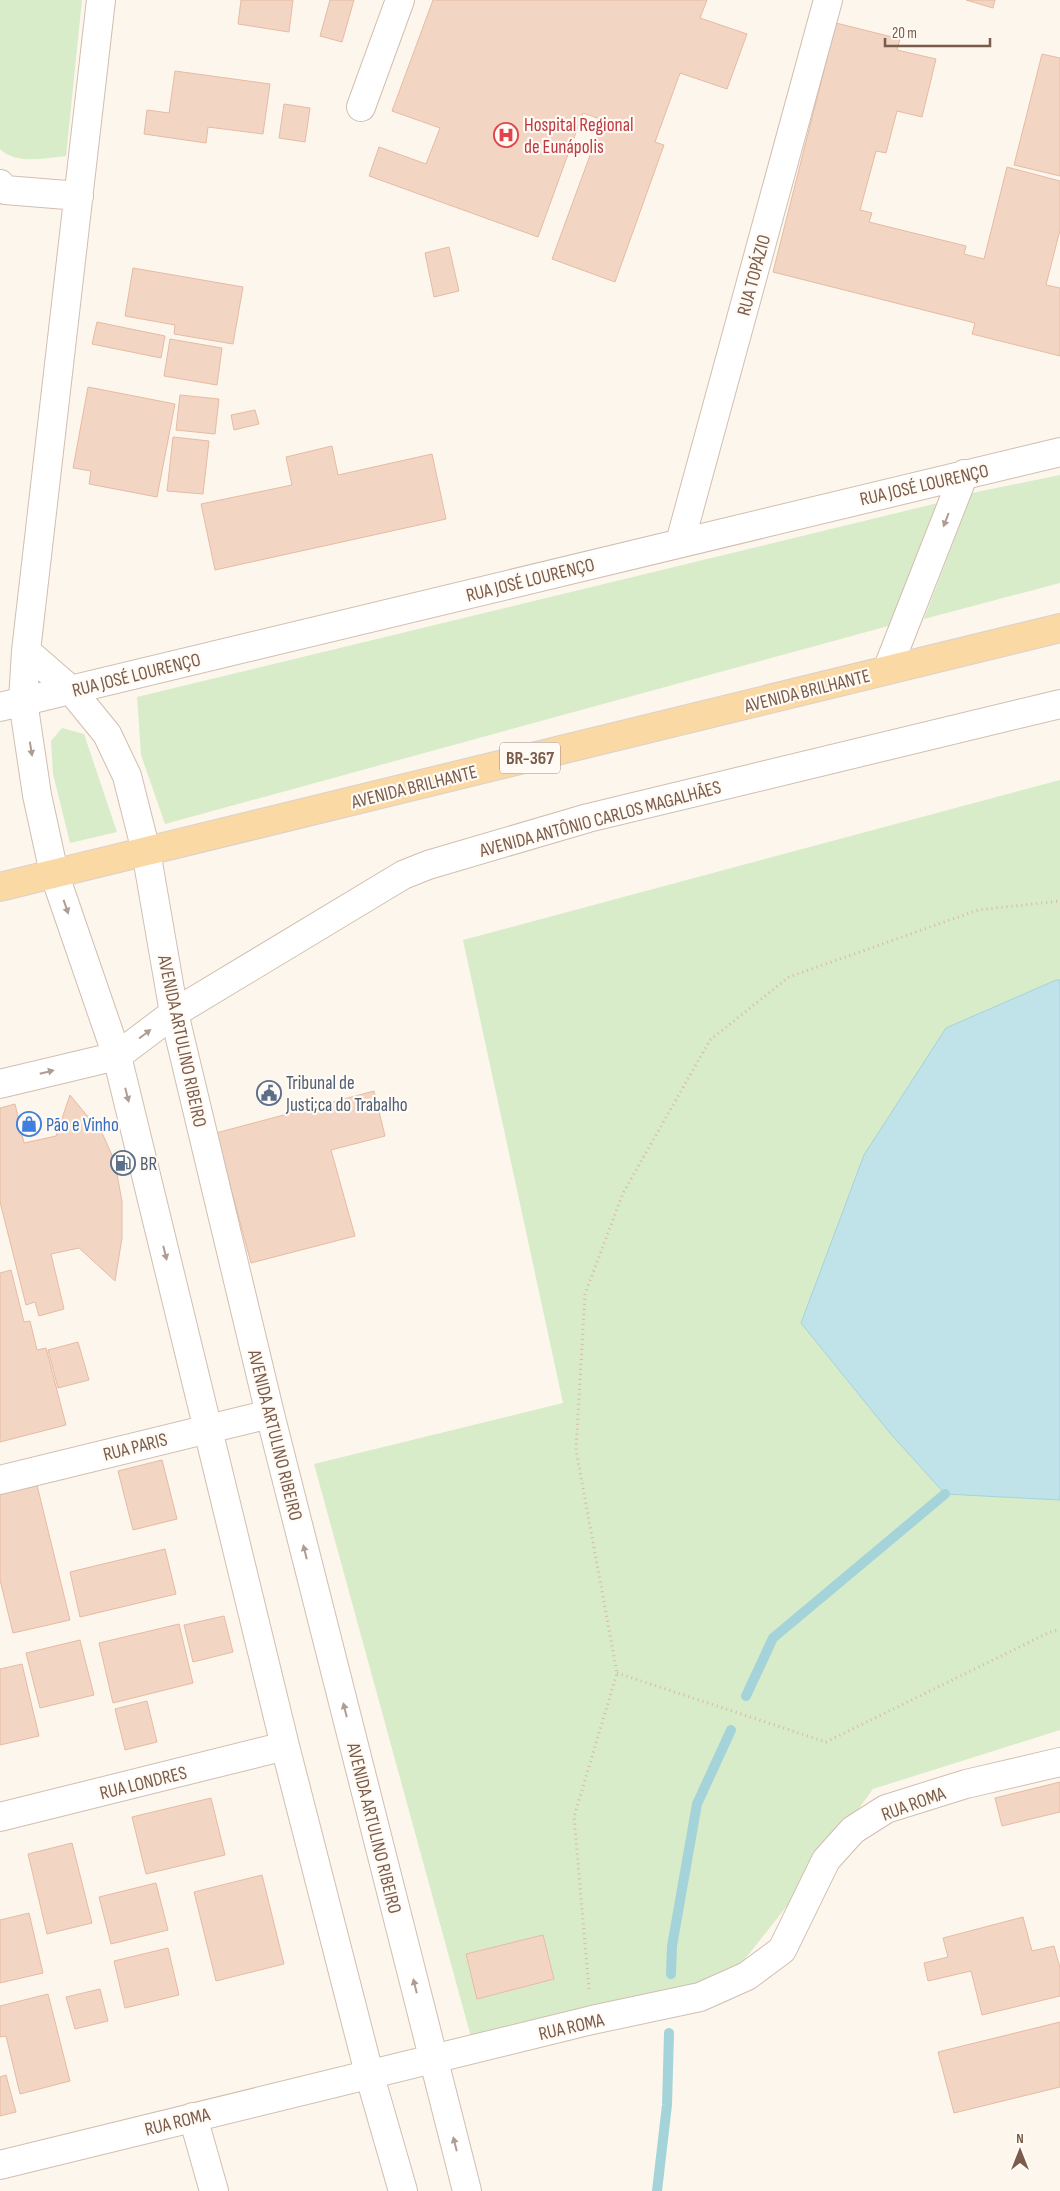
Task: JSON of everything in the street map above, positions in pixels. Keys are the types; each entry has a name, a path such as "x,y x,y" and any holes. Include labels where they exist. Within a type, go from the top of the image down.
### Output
{"main road":[{"name":"AVENIDA BRILHANTE","path":"0,887 1060,628"}],"street":[{"path":"101,0 26,651 12,704 37,795 54,874 117,1056 285,1746 369,2073 403,2191"},
{"path":"361,107 400,0"},
{"name":"RUA TOPÁZIO","path":"697,539 682,535 828,0"},
{"path":"0,184 5,190 79,196"},
{"name":"RUA JOSÉ LOURENÇO","path":"12,704 1060,452"},
{"path":"887,670 964,474"},
{"name":"AVENIDA ARTULINO RIBEIRO","path":"26,651 71,690 107,734 127,776 146,851 174,1013 270,1414 467,2191"},
{"name":"AVENIDA ANTÔNIO CARLOS MAGALHÃES","path":"117,1056 174,1013 403,875 428,865 588,818 1060,704"},
{"path":"0,1084 117,1056"},
{"name":"RUA PARIS","path":"0,1480 270,1414"},
{"name":"RUA LONDRES","path":"0,1817 285,1746"},
{"name":"RUA ROMA","path":"0,2165 369,2073 434,2060 592,2020 700,1997 747,1976 782,1950 826,1860 853,1830 886,1809 966,1784 1060,1762"},
{"path":"193,2117 214,2191"}],"path":[{"path":"592,2020 574,1818 617,1673 576,1450 585,1294 623,1193 710,1040 789,977 978,910 1060,901"},
{"path":"617,1673 826,1742 1050,1632 1060,1630"}],"green space":[{"path":"0,0 82,0 66,156 22,159 7,154 0,149"},
{"path":"1060,475 1060,583 924,619 972,493"},
{"path":"938,503 892,625 165,824 141,755 137,697"},
{"path":"62,728 84,734 117,832 70,843 53,774 51,741"},
{"path":"1060,780 1060,1730 873,1789 798,1892 718,1993 471,2037 314,1464 563,1403 463,940"}],"water":[{"path":"1056,980 1060,980 1060,1500 945,1494 890,1433 801,1323 864,1155 946,1028"}],"building":[{"path":"241,0 293,0 289,32 238,24"},
{"path":"330,0 354,0 342,42 320,36"},
{"name":"Hospital Regional de Eunápolis","path":"433,0 707,0 700,18 747,34 727,89 680,73 655,142 664,145 615,282 552,259 603,120 583,113 538,237 369,176 379,147 426,164 440,128 392,111"},
{"path":"966,0 995,0 993,8"},
{"path":"836,23 900,39 897,50 936,59 922,117 897,111 886,153 876,151 860,210 872,213 869,222 966,246 964,254 984,259 1007,167 1060,181 1060,230 1046,285 1060,288 1060,356 972,334 975,323 773,272"},
{"path":"1042,54 1060,58 1060,176 1014,165"},
{"path":"175,71 270,84 263,134 208,127 206,143 144,134 147,110 169,113"},
{"path":"284,104 310,108 305,142 279,138"},
{"path":"449,247 459,291 434,297 425,253"},
{"path":"133,268 243,287 233,344 174,334 175,325 125,316"},
{"path":"97,322 165,336 161,358 92,344"},
{"path":"170,339 222,348 217,385 164,376"},
{"path":"88,387 175,404 157,497 89,484 91,471 73,468"},
{"path":"180,395 219,399 215,434 176,430"},
{"path":"255,410 259,424 234,430 231,415"},
{"path":"173,437 209,441 203,494 167,491"},
{"path":"332,446 338,475 432,454 446,519 215,570 201,504 292,485 286,457"},
{"path":"374,1091 385,1136 331,1150 355,1236 251,1263 216,1133"},
{"path":"70,1095 103,1135 115,1162 122,1202 122,1238 115,1281 79,1248 51,1254 64,1309 39,1316 35,1302 26,1305 0,1202 0,1108 15,1104 24,1143 56,1136"},
{"path":"11,1270 24,1322 30,1321 37,1350 46,1348 66,1425 0,1442 0,1273"},
{"path":"78,1342 89,1380 58,1388 48,1350"},
{"path":"162,1460 177,1519 133,1530 118,1471"},
{"path":"36,1481 70,1620 13,1633 0,1580 0,1490"},
{"path":"165,1549 176,1594 80,1617 70,1572"},
{"path":"224,1616 233,1652 193,1662 184,1625"},
{"path":"179,1624 193,1683 113,1703 99,1643"},
{"path":"80,1640 94,1695 40,1708 26,1653"},
{"path":"22,1664 39,1736 0,1745 0,1669"},
{"path":"147,1701 157,1742 125,1750 115,1709"},
{"path":"1060,1782 1060,1812 1002,1826 995,1798"},
{"path":"211,1798 225,1855 146,1874 132,1817"},
{"path":"72,1843 92,1923 47,1934 28,1854"},
{"path":"262,1875 284,1964 216,1981 194,1892"},
{"path":"156,1883 168,1930 111,1944 99,1897"},
{"path":"29,1913 43,1973 0,1983 0,1920"},
{"path":"1023,1917 1032,1951 1054,1946 1060,1968 1060,1996 982,2015 971,1971 928,1981 924,1963 948,1957 943,1938"},
{"path":"543,1935 554,1979 477,1999 466,1954"},
{"path":"168,1948 179,1995 125,2008 114,1961"},
{"path":"100,1989 108,2021 75,2029 66,1997"},
{"path":"48,1994 70,2081 20,2094 6,2036 0,2037 0,2006"},
{"path":"1060,2022 1060,2087 954,2113 938,2052"},
{"path":"6,2075 16,2112 0,2116 0,2077"}],"waterway":[{"path":"746,1696 773,1638 945,1494"},
{"path":"671,1974 672,1946 697,1804 731,1730"},
{"path":"657,2191 667,2105 669,2033"}],"place":[{"name":"Hospital Regional de Eunápolis","path":"506,135"},
{"name":"Tribunal de Justi;ca do Trabalho","path":"269,1093"},
{"name":"Pão e Vinho","path":"29,1124"},
{"name":"BR","path":"123,1163"}]}
